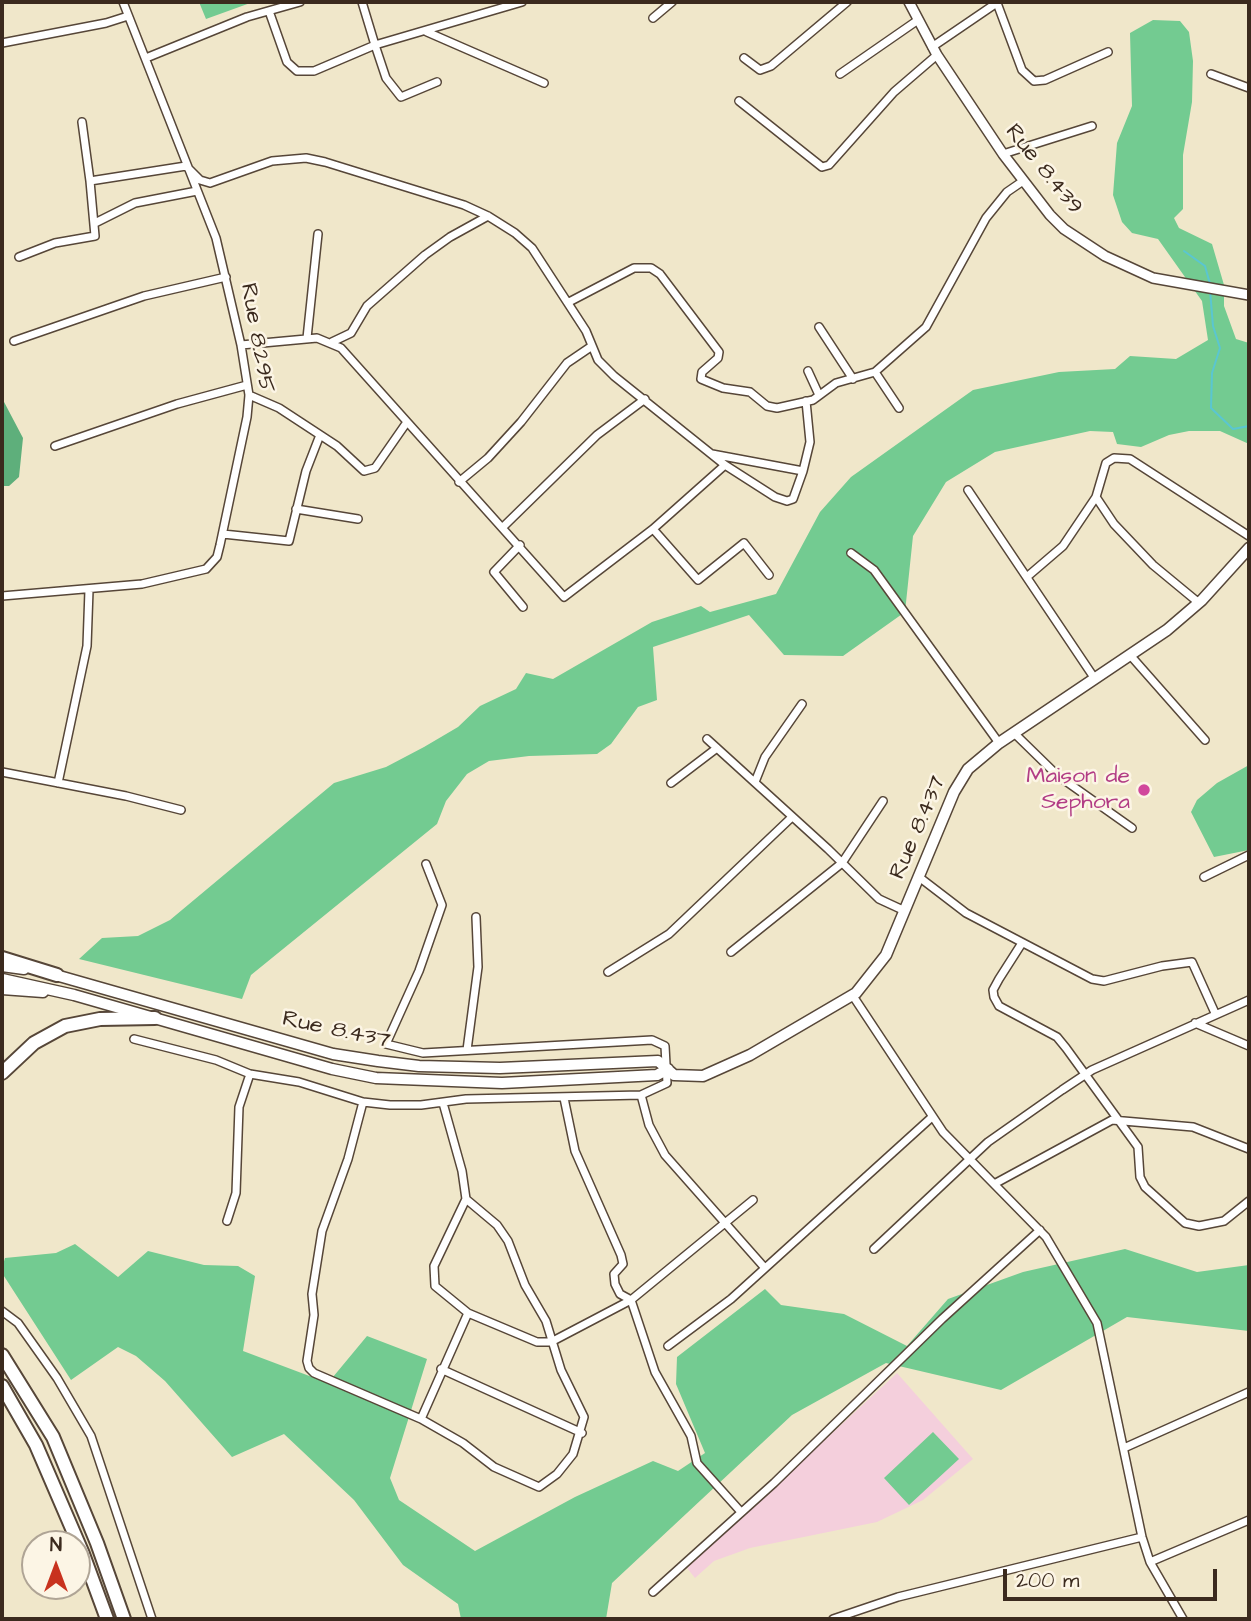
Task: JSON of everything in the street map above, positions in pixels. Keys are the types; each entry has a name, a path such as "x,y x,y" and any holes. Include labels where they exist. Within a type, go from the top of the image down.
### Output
{"highway":[{"path":"2,958 57,975"},
{"path":"2,1073 34,1043 65,1026 100,1019 155,1018"},
{"path":"2,1355 52,1437 97,1543 124,1619"},
{"path":"2,1387 36,1446 83,1554 107,1619"}],"main road":[{"name":"Rue 8.437","path":"2,966 57,975 333,1054 378,1061 419,1066 500,1069 658,1061 674,1075 687,1077 724,1068 853,996 886,955 962,777 976,761 1130,655 1199,603 1249,548"},
{"name":"Rue 8.437","path":"2,979 75,995 332,1069 376,1078 502,1083 657,1075 668,1069"},
{"path":"2,989 75,995"}],"street":[{"name":"Rue 8.295","path":"2,596 152,583 206,569 217,557 223,534 249,395 241,345 216,238 123,2"},
{"path":"146,58 269,11 300,2"},
{"path":"362,2 386,78 401,97 437,82"},
{"path":"269,11 287,62 297,71 314,71 375,45 522,2"},
{"path":"653,18 672,2"},
{"path":"744,58 761,69 771,66 847,2"},
{"name":"Rue 8.439","path":"909,2 935,51 1003,154 1057,222 1105,256 1153,278 1249,295"},
{"path":"739,101 822,167 829,164 935,51 998,2 1023,70 1034,81 1045,80 1108,52"},
{"path":"2,43 106,23 128,16"},
{"path":"840,74 918,20"},
{"path":"426,32 544,83"},
{"path":"1211,74 1249,88"},
{"path":"19,257 55,243 95,236 82,122"},
{"path":"1003,154 1093,126"},
{"path":"90,181 186,166 200,180 210,183 272,160 306,158 464,205 488,216 532,247 569,302 606,368 725,465 787,501 793,499 810,442 806,401"},
{"path":"569,302 634,268 651,268 660,274 719,352 718,358 702,372 701,379 723,388 750,392 766,407 777,408 806,401 836,383 875,372 926,327 986,218 1007,192 1023,181"},
{"path":"95,223 135,203 197,191"},
{"path":"332,342 351,333 367,306 425,256 450,237 488,216"},
{"path":"307,338 318,234"},
{"path":"14,341 144,296 226,277"},
{"path":"819,327 853,379"},
{"path":"241,345 307,338 332,342 361,368 458,482 520,545 549,582 565,597 653,529 725,465"},
{"path":"458,482 505,440 567,363 592,346"},
{"path":"808,371 819,395"},
{"path":"875,372 899,408"},
{"path":"55,446 177,404 247,385"},
{"path":"249,395 279,408 320,435 364,471 370,472 407,422"},
{"path":"503,527 597,435 645,399"},
{"path":"223,534 285,543 291,536 306,471 320,435"},
{"path":"711,454 803,471"},
{"path":"1028,576 1058,553 1096,498 1106,463 1121,457 1130,459 1249,536"},
{"path":"968,489 1096,679"},
{"path":"1096,498 1114,524 1153,565 1199,603"},
{"path":"296,509 358,519"},
{"path":"653,529 698,580 744,543 769,575"},
{"path":"520,545 494,572 523,607"},
{"path":"851,553 874,570 999,743"},
{"path":"58,783 87,646 89,590"},
{"path":"1130,655 1205,740"},
{"path":"755,782 765,757 802,704"},
{"path":"1014,733 1058,775 1132,828"},
{"path":"706,739 879,899 905,911"},
{"path":"671,782 717,748"},
{"path":"2,772 157,802 181,810"},
{"path":"732,952 842,863 883,801"},
{"path":"608,972 627,963 669,934 793,817"},
{"path":"1204,877 1249,855"},
{"path":"134,1039 216,1060 250,1074 299,1082 363,1102 390,1105 443,1103 466,1099 641,1095 667,1083 665,1046 652,1040 423,1053 386,1044 404,997 419,971 442,905 426,864"},
{"path":"919,877 966,912 1092,979 1104,981 1162,966 1192,962 1214,1013"},
{"path":"467,1050 478,967 476,917"},
{"path":"1022,943 993,990 994,998 999,1006 1014,1016 1057,1037 1138,1147 1140,1177 1145,1187 1185,1223 1212,1225 1224,1221 1249,1201"},
{"path":"853,996 932,1117 968,1160 996,1183 1040,1230 1099,1329 1142,1537 1150,1562 1182,1619"},
{"path":"874,1249 968,1160 1021,1117 1085,1075 1214,1013 1249,1000"},
{"path":"1195,1023 1249,1046"},
{"path":"227,1221 236,1193 240,1107 250,1074"},
{"path":"641,1095 649,1125 666,1156 764,1267"},
{"path":"564,1098 575,1151 621,1255 623,1264 614,1274 615,1284 620,1294 631,1300 655,1372 691,1436 698,1463 741,1512"},
{"path":"363,1102 348,1159 322,1231 312,1294 314,1315 307,1360 314,1373 421,1419 463,1443 494,1467 539,1487 557,1474 573,1454 582,1433 584,1417 551,1342 546,1321 525,1286 503,1231 466,1199"},
{"path":"443,1103 462,1171 466,1199 434,1266 432,1278 443,1294 468,1313 537,1342 551,1342 631,1300 753,1200"},
{"path":"668,1346 731,1299 932,1117"},
{"path":"996,1183 1108,1122 1117,1120 1192,1127 1249,1149"},
{"path":"653,1592 1040,1230"},
{"path":"2,1311 18,1323 57,1378 91,1436 152,1619"},
{"path":"421,1419 468,1313"},
{"path":"441,1369 582,1433"},
{"path":"1124,1448 1249,1392"},
{"path":"1150,1562 1249,1520"},
{"path":"832,1619 921,1591 1142,1537"}],"shaded area":[{"path":"897,1373 973,1459 923,1500 877,1522 750,1548 714,1561 695,1578 687,1568"}],"green space":[{"path":"199,2 253,2 206,19"},
{"path":"1153,20 1180,21 1189,32 1193,61 1192,102 1183,155 1183,209 1174,218 1179,228 1212,244 1224,285 1224,306 1236,339 1249,343 1249,444 1220,431 1189,431 1169,435 1141,447 1117,444 1113,432 1090,431 995,452 946,482 913,536 905,612 843,656 784,655 749,615 653,647 657,700 638,707 611,744 597,754 529,756 489,761 467,774 446,801 437,824 251,975 242,999 79,959 102,938 138,936 170,920 334,783 386,767 424,747 458,727 480,706 516,689 526,673 553,679 652,622 701,606 710,612 776,594 820,512 851,477 973,390 1059,372 1115,369 1130,356 1176,359 1208,340 1202,301 1158,239 1132,233 1122,222 1113,195 1117,143 1132,106 1130,33"},
{"path":"2,292 3,400 23,438 19,477 9,486 2,486"},
{"path":"1249,765 1249,850 1214,857 1191,812 1197,800 1217,783"},
{"path":"75,1244 118,1277 148,1251 204,1265 238,1266 255,1276 243,1351 328,1383 367,1336 427,1359 390,1478 399,1500 475,1551 575,1497 653,1461 678,1471 705,1453 676,1384 677,1357 765,1289 781,1305 844,1314 907,1346 948,1299 1023,1272 1125,1249 1197,1272 1249,1265 1249,1331 1127,1317 1001,1390 886,1363 792,1415 612,1583 606,1619 461,1619 458,1604 403,1565 354,1500 284,1434 232,1457 165,1381 136,1356 118,1347 71,1380 2,1273 2,1268 5,1258 56,1253"},
{"path":"933,1432 959,1459 909,1505 884,1478"}],"waterway":[{"path":"1184,251 1205,266 1210,284"},
{"path":"1210,290 1213,326 1220,348 1212,373 1211,408 1233,429 1249,426"}],"place":[{"name":"Maison de Sephora","path":"1144,790"}]}
